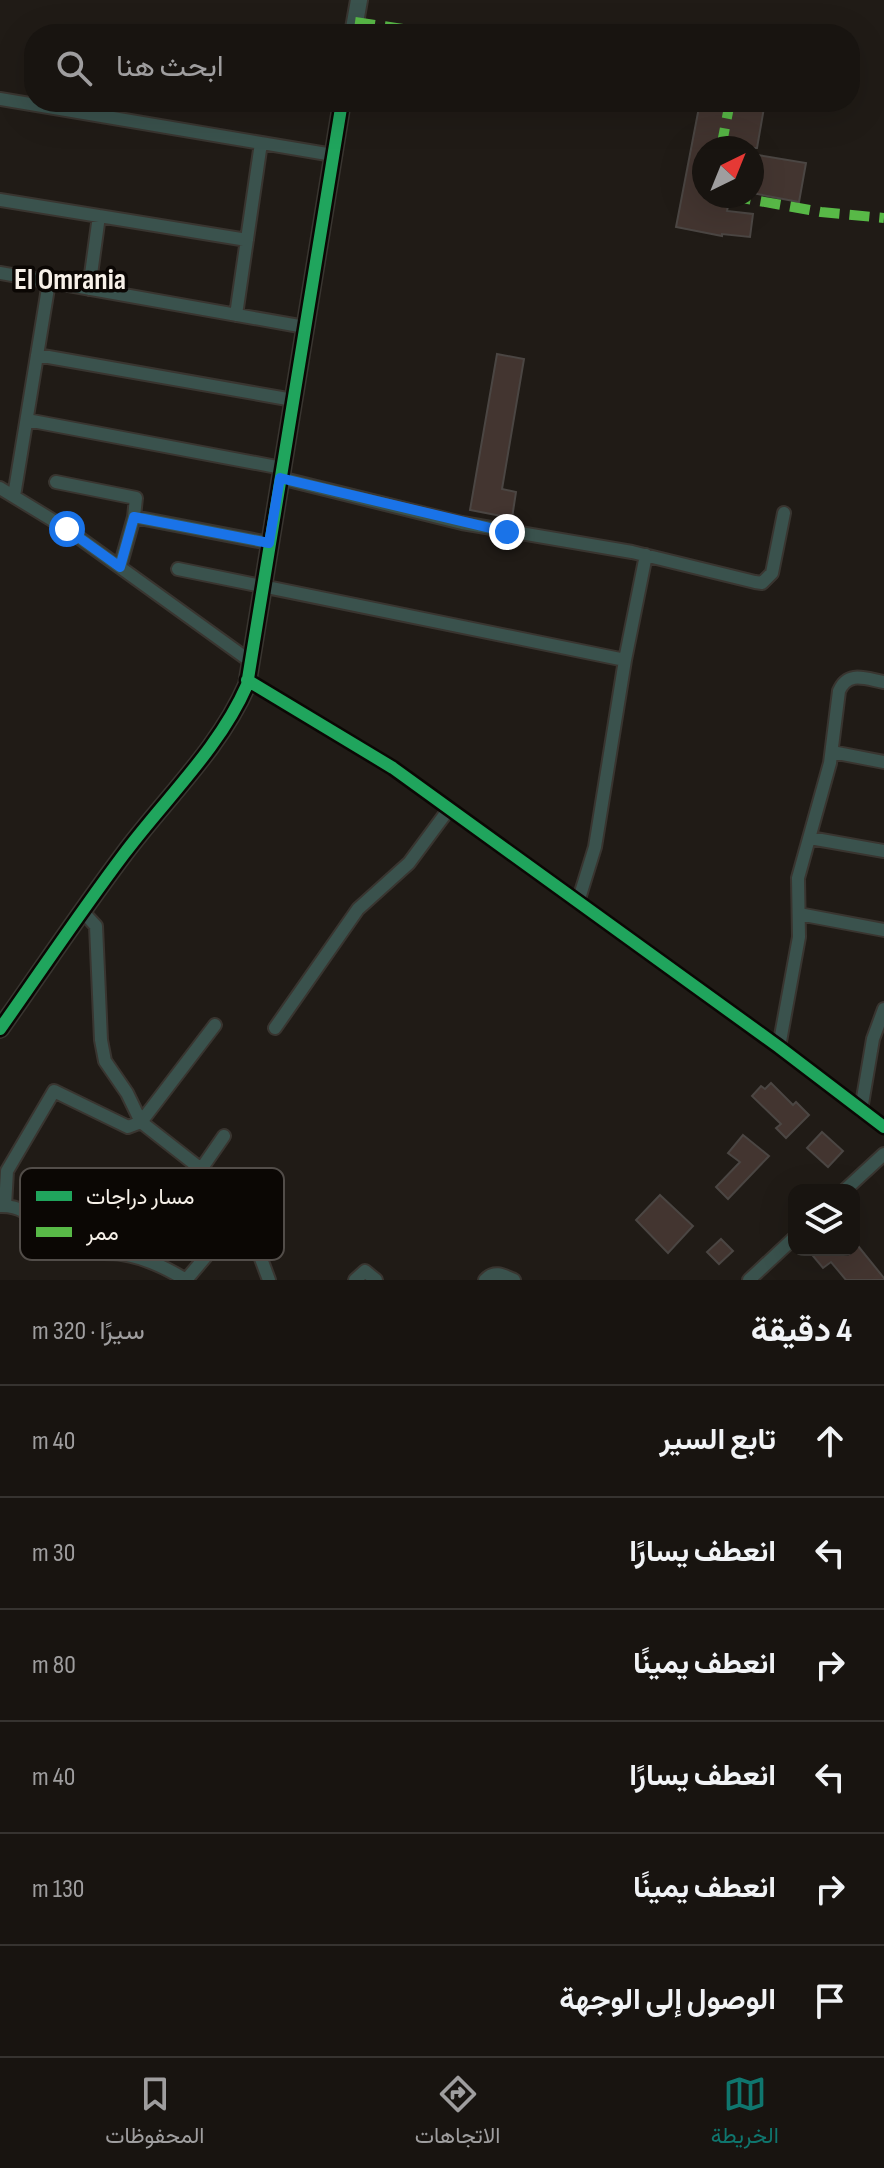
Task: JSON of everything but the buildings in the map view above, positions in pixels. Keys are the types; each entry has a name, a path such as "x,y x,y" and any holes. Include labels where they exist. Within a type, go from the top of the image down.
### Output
{"street":[{"path":"355,24 359,0"},
{"path":"0,99 24,103"},
{"path":"77,112 333,155"},
{"path":"0,1029 124,854 237,708 247,680 340,112"},
{"path":"236,315 261,143"},
{"path":"0,200 247,240"},
{"path":"89,289 99,216"},
{"path":"0,273 305,327"},
{"path":"14,496 49,282"},
{"path":"37,355 293,400"},
{"path":"27,420 281,473 477,526 646,555 762,583 772,573 784,513"},
{"path":"56,482 136,498 120,567"},
{"path":"0,488 120,567 250,661"},
{"path":"134,517 269,543"},
{"path":"578,902 595,847 625,660 646,555"},
{"path":"178,569 625,660"},
{"path":"779,1047 799,937 797,886 832,752 840,685 854,676 884,682"},
{"path":"247,680 393,768 779,1047 884,1127"},
{"path":"832,752 884,762"},
{"path":"275,1028 358,909 409,863 449,809"},
{"path":"810,838 884,851"},
{"path":"83,912 96,926 101,1040 105,1061 127,1093 141,1122 200,1168"},
{"path":"799,914 884,930"},
{"path":"861,1110 873,1039 883,1016"},
{"path":"2,1206 7,1171 54,1091 128,1127 141,1122 215,1025"},
{"path":"202,1168 224,1136"},
{"path":"852,1184 884,1154"},
{"path":"749,1280 788,1244"},
{"path":"142,1260 173,1271 186,1280 203,1260"},
{"path":"262,1260 269,1280"},
{"path":"355,1280 365,1271 376,1280"},
{"path":"485,1280 490,1275 500,1273 514,1280"}],"marked path":[{"path":"355,22 369,24"},
{"path":"723,136 728,112"},
{"path":"764,202 821,212 884,218"}],"cycle path":[{"path":"0,1029 124,854 207,752 247,685 340,112"},
{"path":"247,680 393,768 779,1047 884,1127"}],"district":[{"name":"El Omrania","path":"70,280"}],"route":[{"path":"67,529 120,567 134,517 269,543 280,478 507,532"}]}
